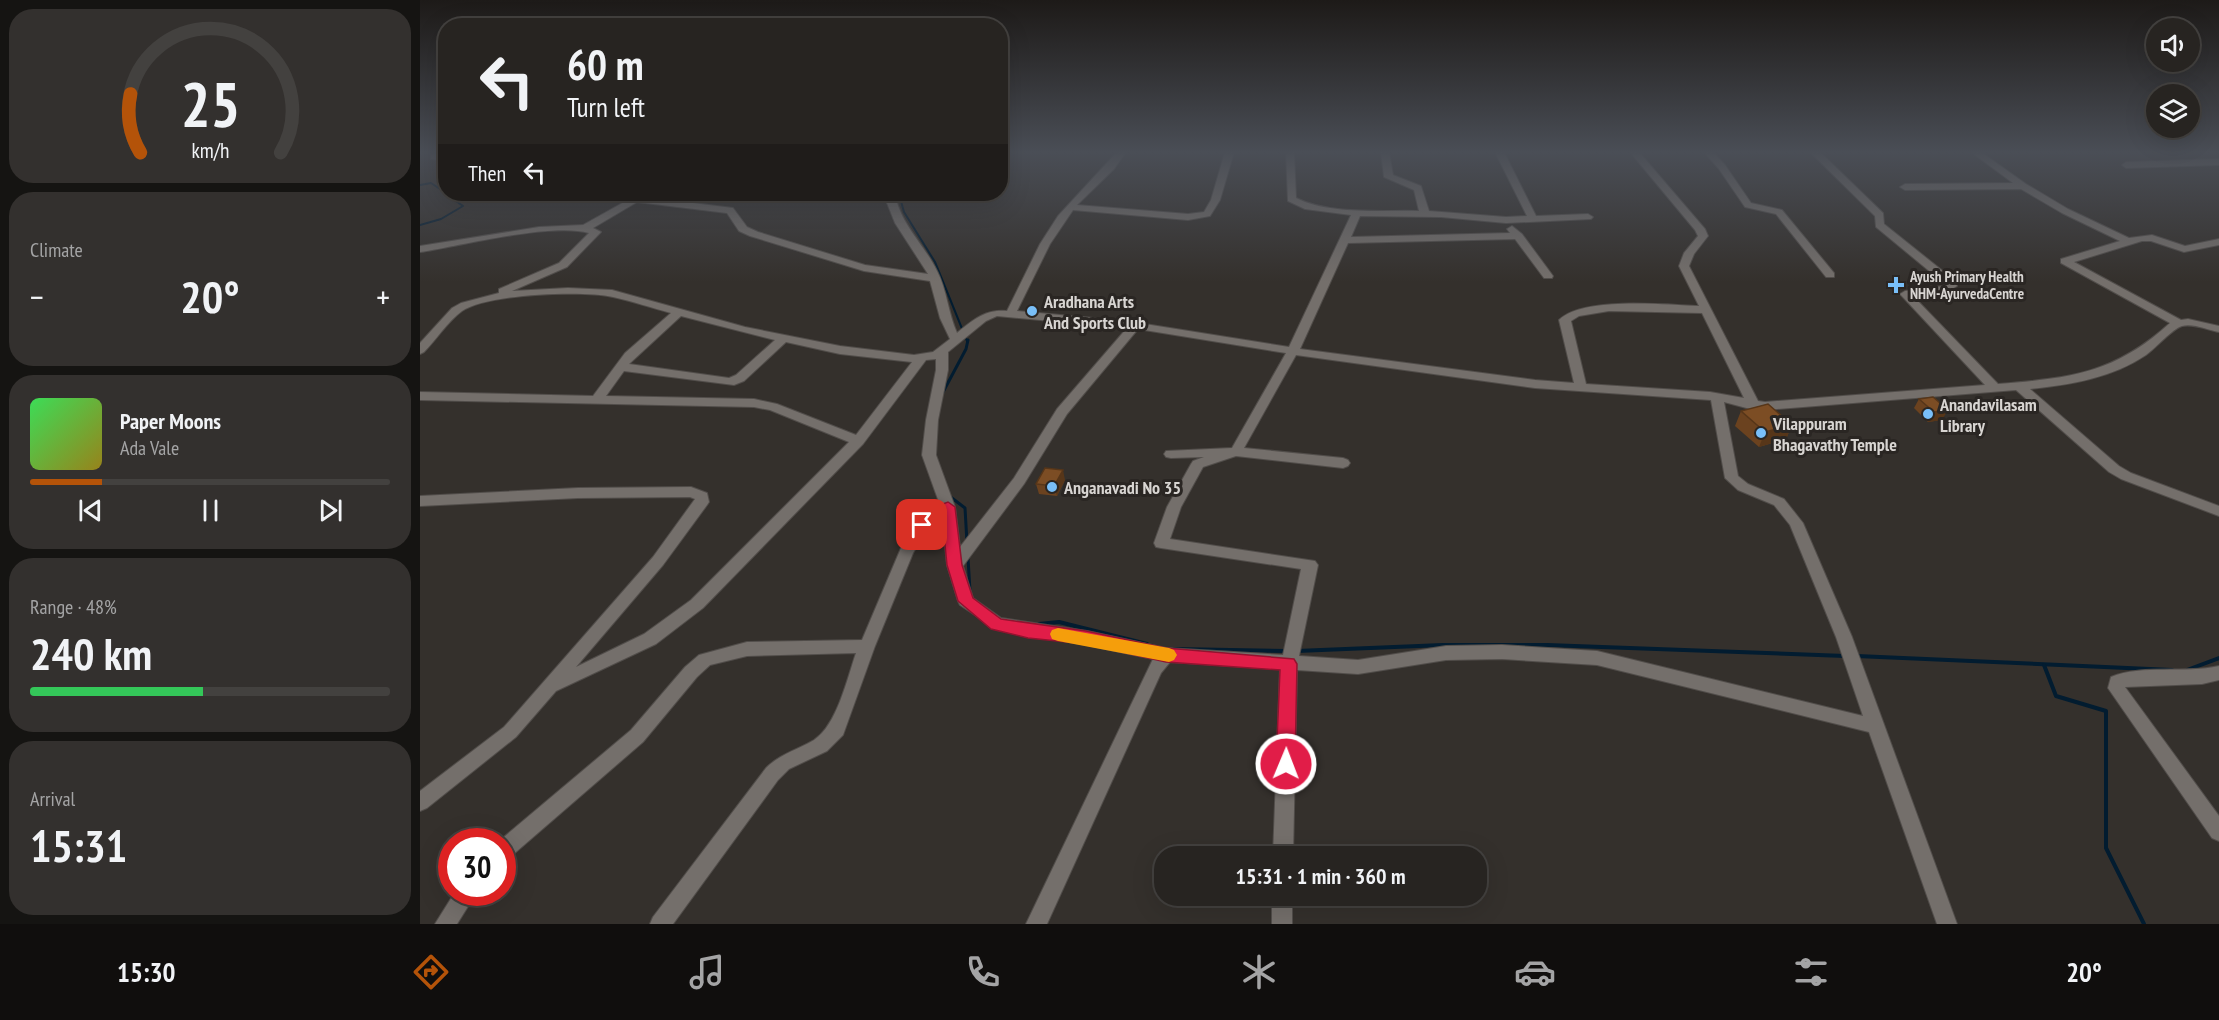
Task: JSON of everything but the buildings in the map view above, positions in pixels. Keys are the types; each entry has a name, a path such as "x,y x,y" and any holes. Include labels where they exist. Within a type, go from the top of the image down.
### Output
{"street":[{"path":"1010,315 1041,250 1070,207 1082,195"},
{"path":"1070,207 1188,217 1207,214 1215,195"},
{"path":"1291,195 1291,200 1294,202 1357,213 1425,214 1506,220 1588,217"},
{"path":"1420,195 1425,214"},
{"path":"1521,195 1533,219"},
{"path":"1671,195 1700,229 1703,236 1689,253 1684,266 1704,310 1754,405"},
{"path":"1741,195 1748,205 1779,212 1830,275"},
{"path":"1859,195 1880,215 1879,225 1950,282 1952,286 1947,289 1905,294 1995,388"},
{"path":"2039,195 2065,211 2129,242"},
{"path":"584,229 631,201"},
{"path":"677,201 730,210 743,229 754,234 864,268 935,278"},
{"path":"892,201 892,207 935,278 940,289 946,322 956,338"},
{"path":"1283,846 1288,664 1310,565 1161,543 1174,507 1197,464 1236,452 1254,415 1293,351 1357,213"},
{"path":"1506,220 1548,276"},
{"path":"420,249 521,232 584,229 593,230 596,235 563,265 456,310 420,350"},
{"path":"1343,240 1518,236"},
{"path":"2219,242 2184,249 2152,238 2129,242 2065,261 2178,323 2188,322 2219,328"},
{"path":"485,299 508,295 588,290 628,296 783,339 840,351 921,359 933,357 982,319 994,313 1135,326 1293,351 1534,384 1717,397 1754,405 2066,382 2119,367 2142,354 2178,323"},
{"path":"1581,387 1565,320 1572,313 1626,309 1704,310"},
{"path":"596,401 642,343 679,312"},
{"path":"955,565 1019,481 1062,412 1135,326"},
{"path":"621,367 730,382 740,378 783,339"},
{"path":"942,351 942,370 932,420 929,455 948,507 955,565 966,601 997,624 1028,631 1086,638 1166,655 1288,664 1358,667 1458,652 1502,652 1597,658 1875,726"},
{"path":"552,686 650,639 678,620 858,441 889,404 921,359"},
{"path":"2019,386 2114,469 2219,511"},
{"path":"420,396 463,395 596,401 754,403 773,407 858,441"},
{"path":"1717,397 1732,478 1743,487 1769,496 1790,512 1844,637 1947,924"},
{"path":"1171,454 1236,452 1343,463"},
{"path":"420,501 614,492 691,492 702,496 700,507 658,561 510,732 420,802"},
{"path":"660,924 772,774 783,763 821,745 837,730 867,646 906,552 926,519 948,507"},
{"path":"516,839 637,736 691,672 705,660 747,649 867,646"},
{"path":"1036,924 1155,669 1166,655"},
{"path":"2219,673 2202,677 2124,679 2117,682 2116,688 2219,832"},
{"path":"445,924 457,906"},
{"path":"1282,906 1282,924"}],"waterway":[{"path":"420,225 441,219 463,206 456,201"},
{"path":"901,201 904,212 935,262 967,341"},
{"path":"942,394 966,349 968,340"},
{"path":"948,495 965,508 967,543"},
{"path":"968,558 970,591"},
{"path":"1039,624 1059,622 1147,644"},
{"path":"1297,651 1443,645 1547,645 1845,656"},
{"path":"1174,649 1287,651"},
{"path":"1857,656 2172,670"},
{"path":"2187,670 2219,658"},
{"path":"2044,665 2056,696 2106,711 2106,848 2144,924"}],"slow traffic":[{"path":"1058,634 1169,655"}],"place":[{"name":"Ayush Primary Health NHM-AyurvedaCentre","path":"1896,285"},
{"name":"Aradhana Arts And Sports Club","path":"1032,311"},
{"name":"Anandavilasam Library","path":"1928,414"},
{"name":"Vilappuram Bhagavathy Temple","path":"1761,433"},
{"name":"Anganavadi No 35","path":"1052,487"}],"route":[{"path":"922,525 932,514 948,507 955,565 966,601 997,624 1028,631 1086,638 1166,655 1288,664 1286,764"}]}
